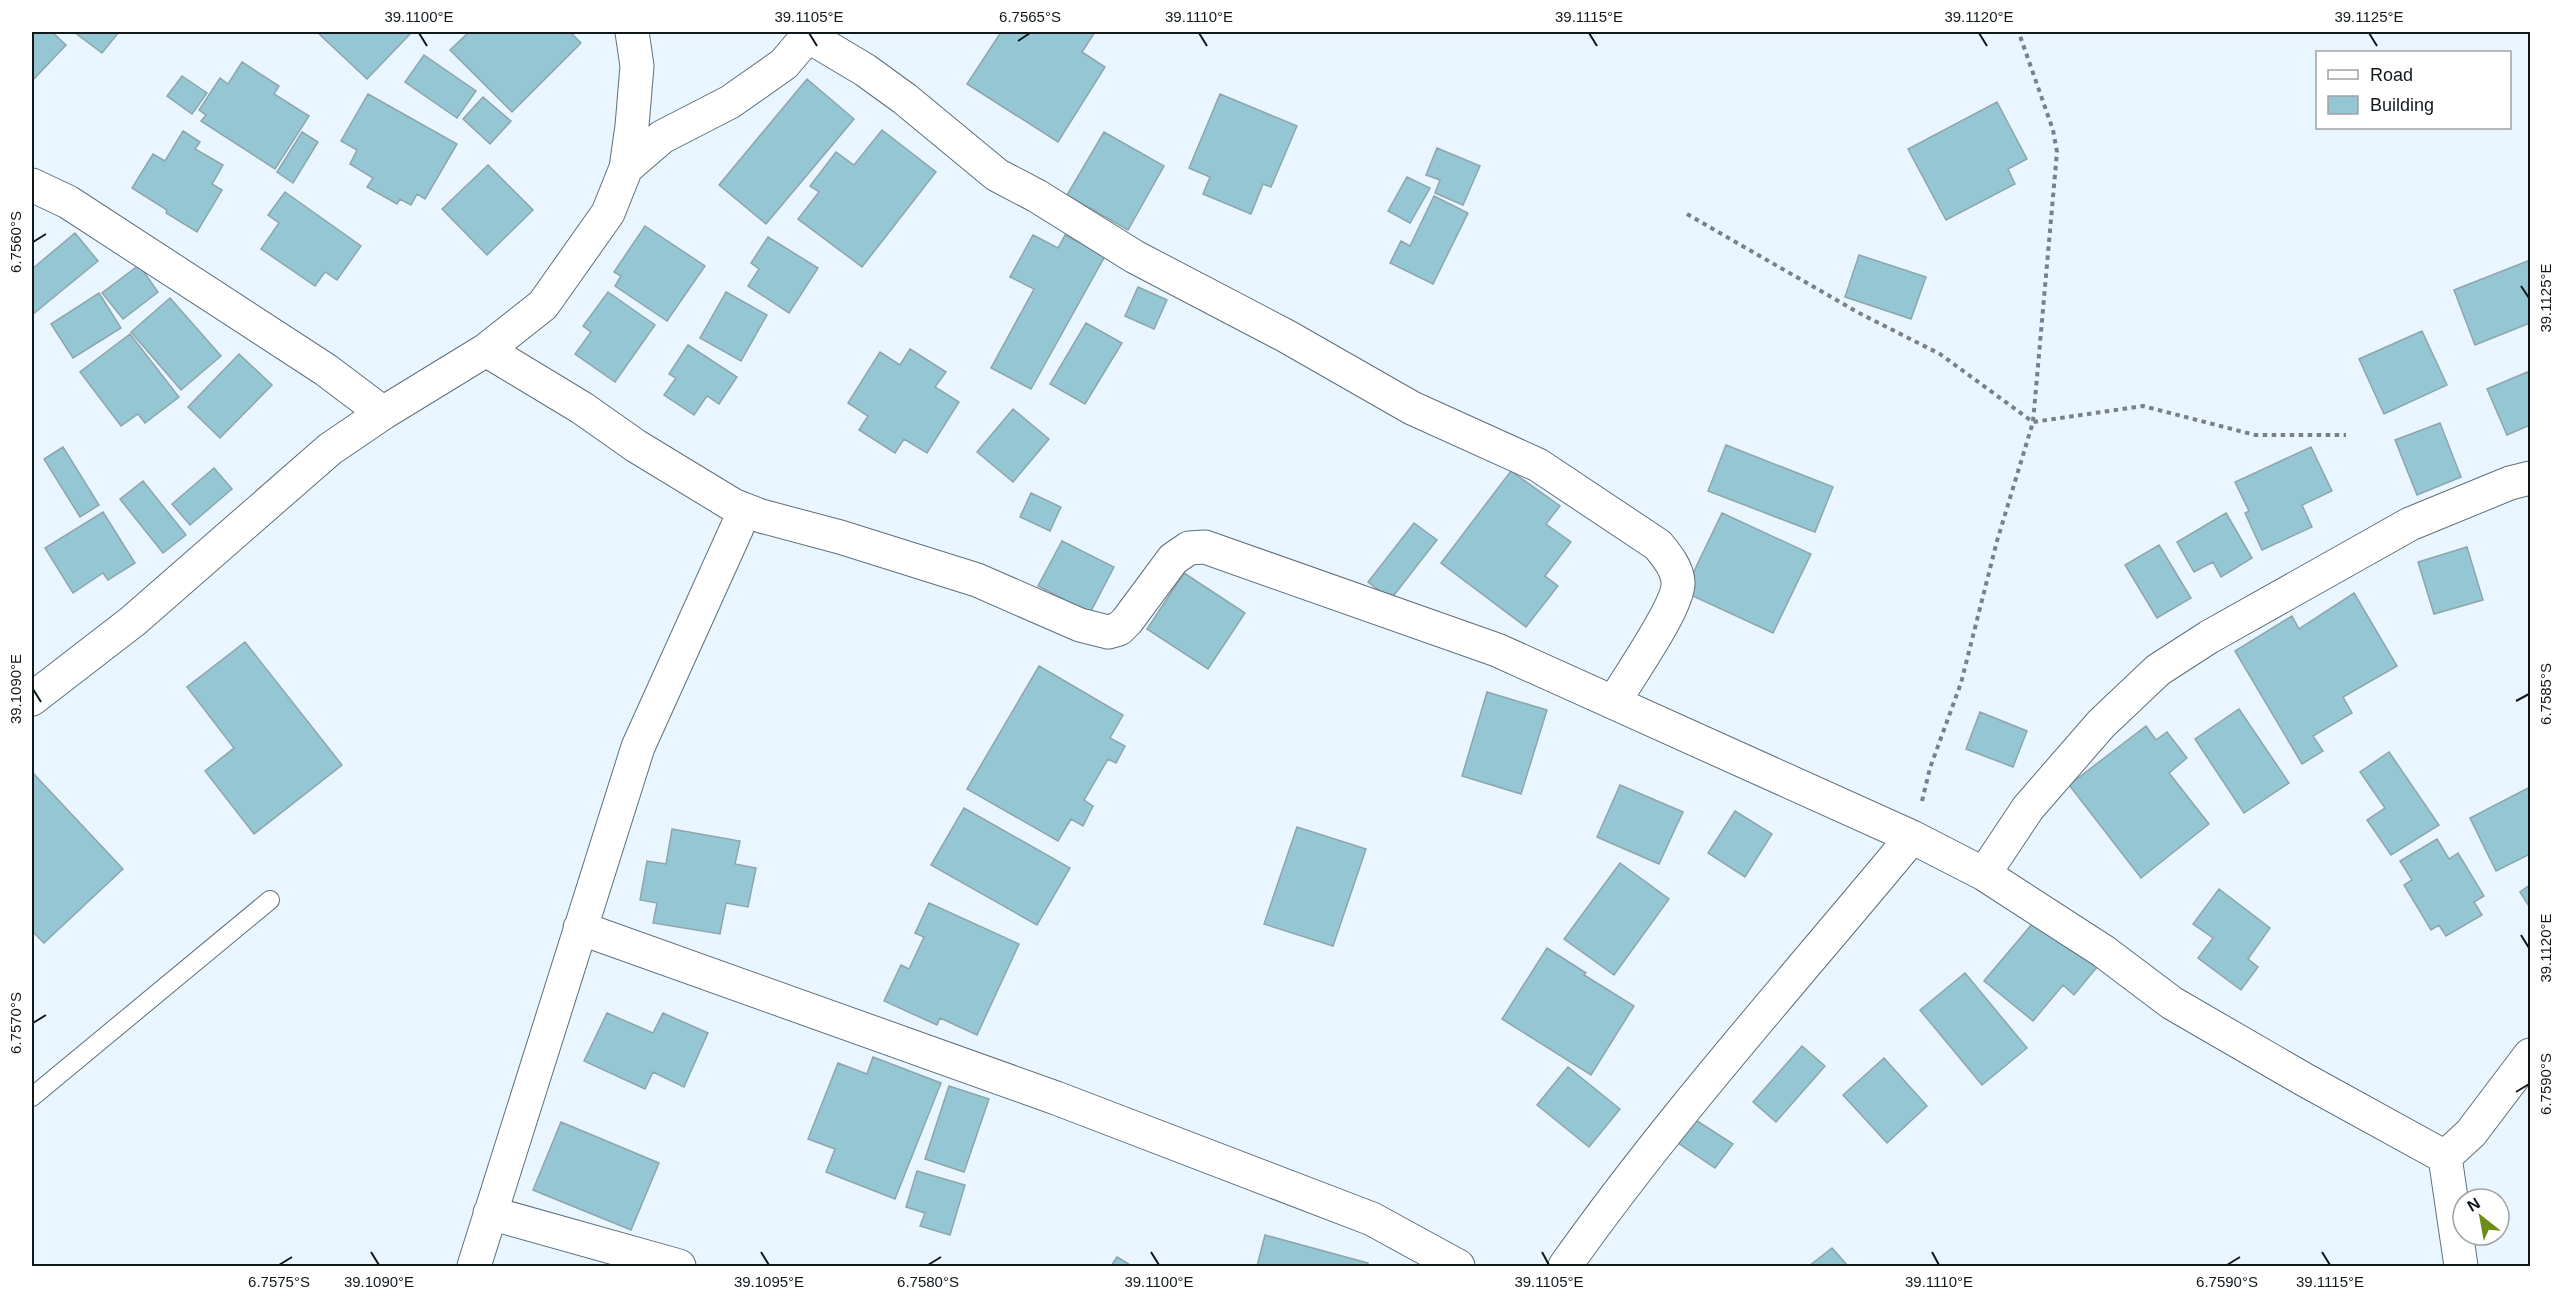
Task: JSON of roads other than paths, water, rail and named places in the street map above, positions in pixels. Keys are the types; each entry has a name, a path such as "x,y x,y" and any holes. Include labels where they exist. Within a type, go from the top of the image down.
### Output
{"street":[{"path":"32,699 133,621 330,449 383,412 486,350 543,305 608,213 626,168 633,126 637,66 632,32"},
{"path":"626,168 662,137 730,102 784,64 809,34 881,81 997,175 1037,196 1135,257 1286,336 1412,408 1539,465 1658,545 1672,563 1679,583 1674,602 1614,702"},
{"path":"32,184 68,202 326,369 383,412"},
{"path":"486,350 582,408 636,446 733,505 761,516 840,537 977,580 1080,625 1113,632 1127,621 1173,559 1189,548 1205,547 1497,650 1912,837 1984,874 2103,951 2172,1003 2445,1157"},
{"path":"1984,874 2028,808 2101,724 2158,670 2209,637 2410,524 2510,483 2530,478"},
{"path":"474,1266 638,747 746,510"},
{"path":"1565,1266 1618,1191 1912,837"},
{"path":"580,928 1056,1098 1372,1219 1458,1266"},
{"path":"2445,1157 2471,1133 2526,1069"},
{"path":"2445,1157 2461,1266"},
{"path":"490,1213 679,1266"}],"lane":[{"path":"32,1097 270,900"}]}
